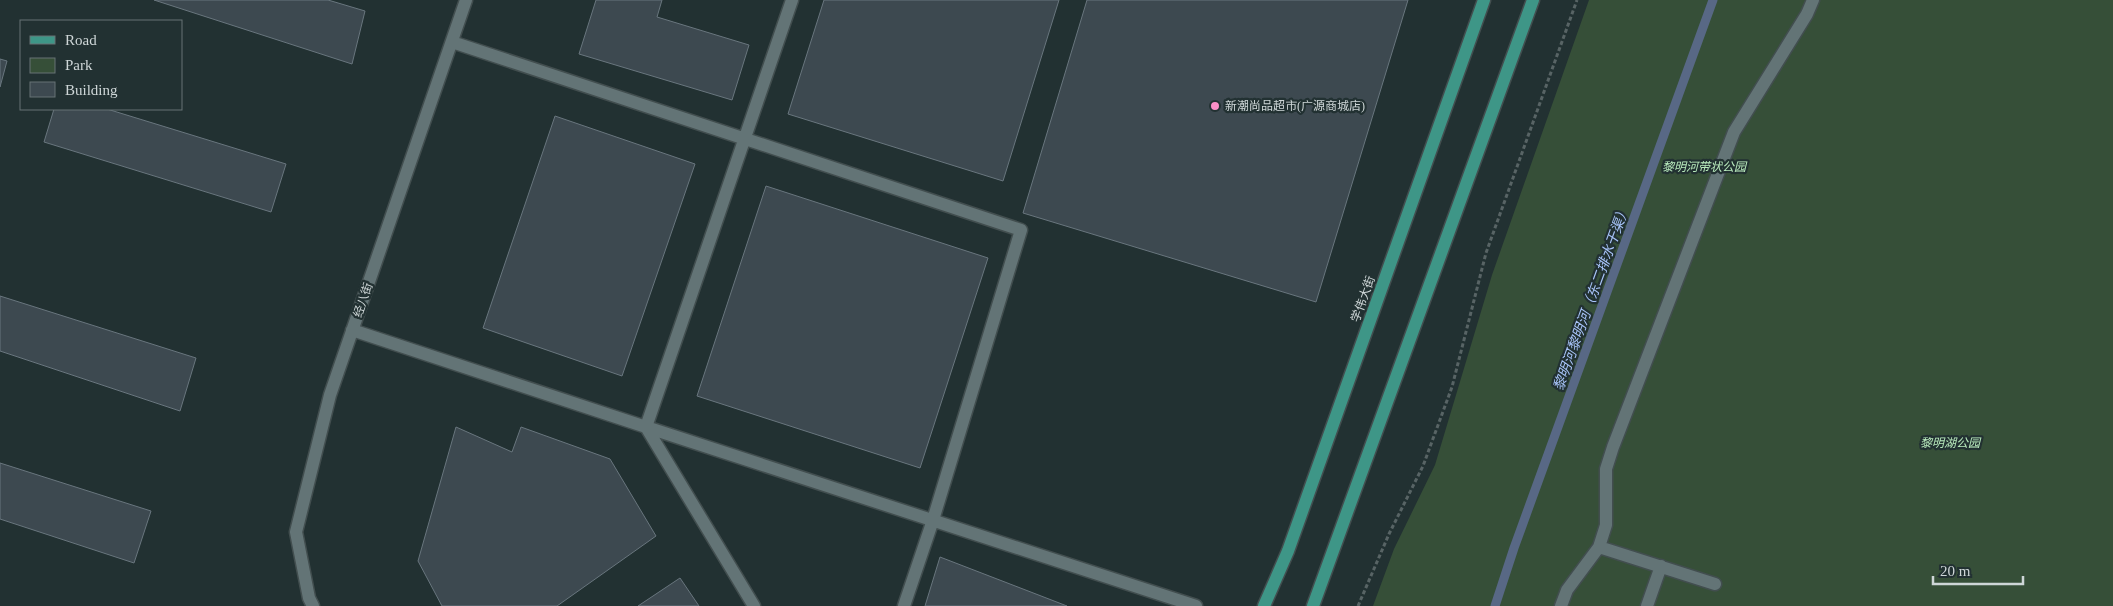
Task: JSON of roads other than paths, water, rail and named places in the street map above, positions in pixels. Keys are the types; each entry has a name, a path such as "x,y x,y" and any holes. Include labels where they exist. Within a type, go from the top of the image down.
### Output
{"main road":[{"name":"学伟大街","path":"1264,606 1288,551 1484,0"},
{"path":"1313,606 1533,0"}],"street":[{"name":"经八街","path":"313,606 309,598 296,532 330,395 466,0"},
{"path":"646,427 792,0"},
{"path":"1561,606 1567,590 1599,547 1606,525 1606,469 1613,447 1734,132 1807,14 1813,0"},
{"path":"452,42 1021,230 904,606"},
{"path":"352,330 1196,606"},
{"path":"646,427 754,606"},
{"path":"1599,547 1715,584"},
{"path":"1647,606 1661,566"}],"waterway":[{"name":"黎明河黎明河（东二排水干渠）","path":"1495,606 1514,548 1713,0"}],"place":[{"name":"新潮尚品超市(广源商城店)","path":"1215,106"}],"park label":[{"name":"黎明河带状公园","path":"1704,167"},
{"name":"黎明湖公园","path":"1950,443"}]}
